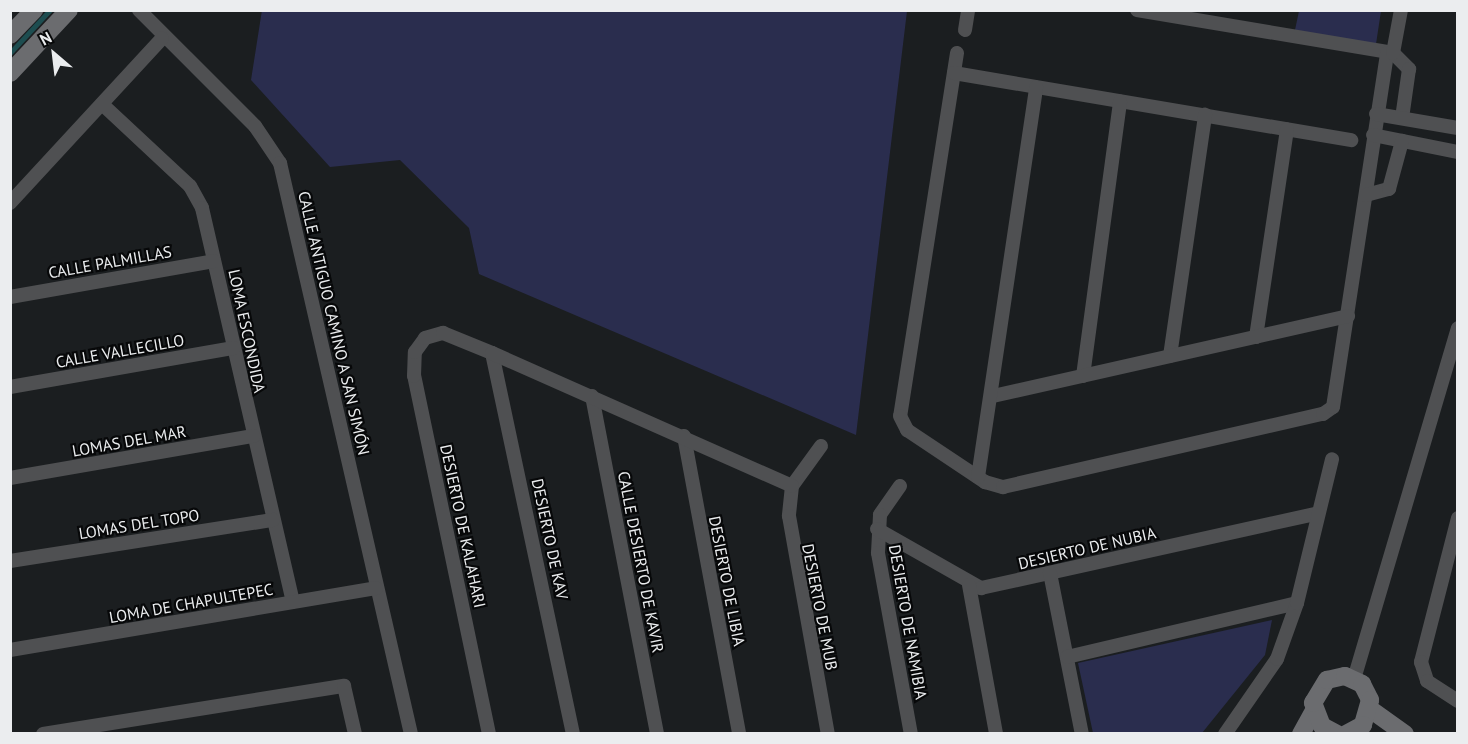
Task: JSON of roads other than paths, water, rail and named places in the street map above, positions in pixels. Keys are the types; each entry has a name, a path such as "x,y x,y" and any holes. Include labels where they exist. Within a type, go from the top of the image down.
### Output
{"street":[{"path":"12,32 34,10"},
{"path":"10,73 69,10"},
{"name":"CALLE ANTIGUO CAMINO A SAN SIMÓN","path":"139,10 162,38 275,150 411,734"},
{"path":"965,30 968,10"},
{"path":"1137,10 1390,53 1409,69 1402,118"},
{"path":"957,53 900,416 907,430 978,477 1002,487 1323,414 1333,407 1366,195 1373,135 1401,10"},
{"path":"10,203 162,38"},
{"path":"954,73 1351,140"},
{"path":"978,477 993,396 1036,87"},
{"path":"1083,376 1120,101"},
{"name":"LOMA ESCONDIDA","path":"102,104 190,186 202,208 293,602"},
{"path":"1377,114 1458,128"},
{"path":"1170,356 1205,116"},
{"path":"1256,337 1287,129"},
{"path":"1373,135 1458,152"},
{"path":"1366,195 1389,189 1402,141"},
{"name":"CALLE PALMILLAS","path":"10,297 214,261"},
{"path":"993,396 1348,316"},
{"path":"1354,679 1458,328"},
{"name":"DESIERTO DE KALAHARI","path":"489,734 414,375 415,352 433,333 492,352"},
{"name":"CALLE VALLECILLO","path":"10,387 234,348"},
{"path":"492,352 684,435 792,486 821,446"},
{"name":"DESIERTO DE KAV","path":"492,352 573,734"},
{"name":"CALLE DESIERTO DE KAVIR","path":"592,396 657,734"},
{"name":"DESIERTO DE LIBIA","path":"684,435 739,734"},
{"name":"LOMAS DEL MAR","path":"10,478 253,436"},
{"path":"1225,734 1277,659 1297,603 1332,459"},
{"name":"DESIERTO DE MUB","path":"792,486 790,540 828,734"},
{"name":"DESIERTO DE NAMIBIA","path":"900,486 877,529 911,734"},
{"name":"DESIERTO DE NUBIA","path":"877,529 969,585 996,587 1318,513"},
{"path":"1458,518 1421,662 1427,681 1458,701"},
{"name":"LOMAS DEL TOPO","path":"10,561 273,520"},
{"path":"1050,573 1082,734"},
{"path":"969,585 996,734"},
{"name":"LOMA DE CHAPULTEPEC","path":"10,650 376,588"},
{"path":"1068,657 1297,603"},
{"path":"1301,734 1313,712 1315,694 1327,680 1354,679 1367,691 1370,709 1354,732"},
{"path":"43,734 344,686 355,734"},
{"path":"1370,709 1406,734"},
{"path":"1313,712 1322,726 1337,734"}],"waterway":[{"path":"10,53 50,10"}]}
